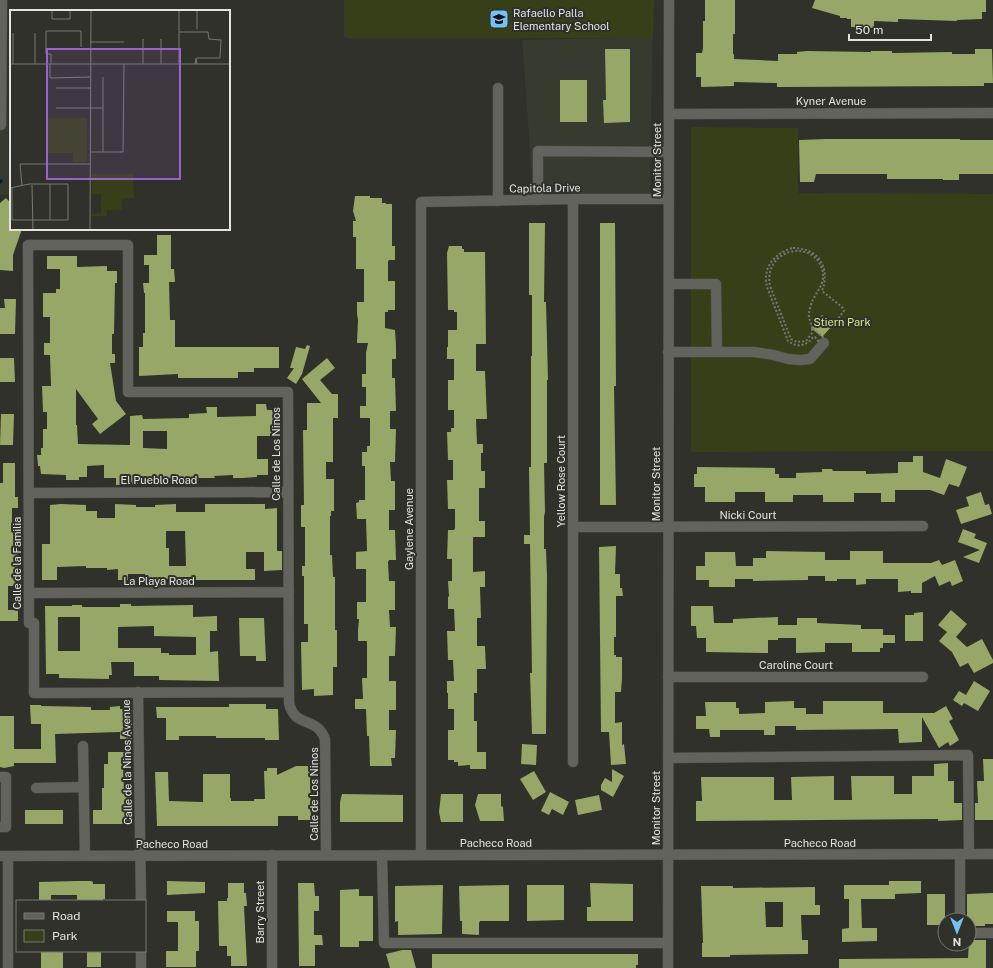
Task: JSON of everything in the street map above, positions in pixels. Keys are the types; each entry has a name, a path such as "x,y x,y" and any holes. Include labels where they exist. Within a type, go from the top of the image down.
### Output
{"street":[{"path":"0,125 2,0"},
{"name":"Monitor Street","path":"668,968 669,0"},
{"path":"498,88 498,201"},
{"name":"Kyner Avenue","path":"669,114 993,113"},
{"path":"538,200 538,151 669,152"},
{"name":"Yellow Rose Court","path":"573,762 574,199"},
{"name":"Capitola Drive","path":"421,202 669,199"},
{"name":"Gaylene Avenue","path":"421,202 421,855"},
{"name":"Calle de Los Ninos","path":"28,245 128,245 128,392 288,392 289,704 295,717 301,721 312,723 318,727 323,732 326,739 326,855"},
{"name":"Calle de la Familia","path":"28,245 29,623 34,623 34,693 289,692"},
{"path":"669,284 716,284 717,352"},
{"path":"668,352 754,352 800,360 810,359 824,344"},
{"name":"El Pueblo Road","path":"29,493 288,492"},
{"name":"Nicki Court","path":"573,527 924,526"},
{"name":"La Playa Road","path":"29,593 289,592"},
{"name":"Caroline Court","path":"668,677 923,677"},
{"name":"Calle de la Ninos Avenue","path":"138,692 141,900"},
{"path":"83,746 85,856"},
{"path":"668,758 968,755 960,912"},
{"path":"3,777 3,827"},
{"path":"36,788 84,787"},
{"name":"Pacheco Road","path":"4,856 993,854"},
{"name":"Barry Street","path":"272,855 272,968"},
{"path":"382,855 384,943 668,942"},
{"path":"4,856 8,968"},
{"path":"977,934 993,933"},
{"path":"141,952 141,968"}],"path":[{"path":"790,343 785,334 767,287 766,272 770,262 778,254 787,249 801,248 808,250 822,262 826,280 822,291 842,307 844,311 833,325 822,316 812,328 809,314 812,300 822,282 822,268 816,259 807,253 794,251 782,255 777,258 771,268 769,279 770,286 790,336 795,342 806,341 812,332 812,328 823,338 819,342 815,337 813,337 807,344 801,345 790,343"}],"shaded area":[{"path":"0,0 6,0 9,195 0,195"},
{"path":"344,0 653,0 650,196 533,192 522,40 619,38 344,37"}],"green space":[{"name":"Rafaello Palla Elementary School","path":"345,0 654,0 653,38 347,38"},
{"name":"Stiern Park","path":"691,127 798,128 798,193 993,194 993,451 691,452"}],"building":[{"path":"705,0 735,0 735,34 733,34 734,59 778,61 778,54 797,54 797,52 807,51 892,51 892,53 952,52 952,54 975,54 975,49 992,49 993,83 984,83 984,86 777,87 777,83 734,82 734,86 701,87 701,77 696,77 696,53 702,53 703,48"},
{"path":"815,0 986,0 986,12 982,12 982,19 957,21 898,19 898,22 874,21 874,28 851,27 851,19 840,18 840,16 812,8"},
{"path":"605,49 630,49 630,122 604,123 603,100 606,100"},
{"path":"560,80 587,80 587,122 560,122"},
{"path":"799,140 993,140 993,174 959,174 959,180 943,180 887,179 887,174 816,174 814,182 800,182"},
{"path":"355,196 382,198 382,203 392,204 392,246 395,246 395,260 388,261 388,281 395,281 395,310 388,310 388,312 385,312 385,328 395,330 396,346 396,359 392,359 392,378 395,378 396,411 390,411 390,429 396,429 395,462 390,462 391,481 395,481 395,510 389,510 389,530 395,530 396,560 389,560 388,562 389,581 395,581 395,610 389,610 390,627 396,627 395,656 389,656 389,681 396,681 396,710 389,710 389,730 396,730 395,758 391,758 392,766 370,766 366,709 355,709 355,699 363,699 362,678 367,678 367,641 358,641 359,619 357,619 357,602 366,602 366,569 356,569 356,552 367,551 366,519 357,519 356,503 359,502 359,500 365,500 365,466 362,466 362,452 367,452 367,446 370,446 370,418 360,418 360,406 366,406 366,387 362,387 362,374 366,374 366,353 368,343 357,343 357,302 364,302 364,269 356,269 356,237 353,237 353,221 356,221 353,211"},
{"path":"6,198 10,202 10,230 22,230 13,255 13,271 0,270 0,203"},
{"path":"529,223 545,223 544,302 546,302 548,380 547,463 544,463 544,549 546,549 547,577 546,734 532,734 530,673 532,673 530,544 524,544 524,535 530,535 529,467 531,467 532,295 529,295"},
{"path":"600,223 615,223 616,386 614,386 616,505 600,505"},
{"path":"157,235 171,235 171,269 174,269 175,282 169,282 170,320 175,320 175,347 279,347 279,368 254,368 254,372 238,372 238,378 178,378 178,374 139,376 139,347 143,347 143,333 145,333 145,293 143,283 149,283 149,265 144,265 144,255 157,255"},
{"path":"449,246 462,246 464,252 485,252 486,344 476,344 476,371 485,371 487,419 476,419 477,444 483,444 483,453 481,453 481,471 485,471 485,488 479,488 479,521 485,521 485,537 473,537 473,572 485,571 485,587 480,587 481,618 477,618 477,646 485,646 486,669 477,669 477,693 474,693 474,721 477,721 477,752 486,752 486,769 470,769 470,765 458,766 458,762 448,760 448,730 454,730 454,709 448,709 447,681 454,681 453,660 448,660 447,631 455,631 454,609 448,609 448,581 452,581 452,559 447,559 448,530 454,530 455,528 455,509 448,509 447,480 453,480 453,460 448,460 447,432 451,432 451,428 454,428 454,410 448,410 448,380 454,380 454,359 447,359 447,347 448,330 457,330 457,312 454,312 454,310 448,310 447,253"},
{"path":"47,256 77,256 77,267 107,266 107,271 117,271 117,283 115,283 114,334 112,334 112,354 115,354 115,363 110,363 116,401 126,414 100,434 92,424 98,419 76,389 76,425 78,444 130,445 130,416 142,415 143,419 189,418 189,414 207,413 206,407 217,407 217,417 256,416 256,404 266,404 267,410 278,410 278,420 276,420 276,427 273,427 273,436 257,436 257,459 268,459 268,475 257,475 257,477 243,478 233,478 233,475 214,476 215,478 138,478 138,484 116,485 116,478 104,478 104,465 87,466 87,477 79,477 79,480 66,480 66,475 41,474 40,466 38,466 37,455 41,455 41,448 43,448 43,429 47,429 47,412 43,412 42,386 51,386 50,355 44,355 44,343 50,343 50,317 43,317 43,293 56,293 56,289 60,289 60,269 47,269","holes":["143,431 167,431 167,449 143,448"]},
{"path":"4,299 16,299 15,334 0,334 0,308 5,308"},
{"path":"822,316 833,325 822,337 811,328"},
{"path":"307,345 310,346 302,374 296,384 287,378 294,368 290,368 296,347 305,349"},
{"path":"0,358 14,358 15,382 0,382"},
{"path":"327,358 335,368 320,380 332,394 338,394 338,418 333,418 333,462 326,462 326,479 334,479 334,511 331,511 330,516 330,555 332,555 333,577 335,577 337,667 333,667 333,695 314,696 314,689 302,690 301,642 308,642 308,624 304,624 304,576 302,576 302,566 305,566 305,527 301,527 301,505 304,505 303,430 307,430 307,403 321,403 302,379"},
{"path":"1,414 14,414 13,445 0,445"},
{"path":"913,456 923,456 923,472 940,478 946,459 967,467 959,487 949,484 944,495 930,490 895,490 895,502 881,502 881,493 854,493 854,502 823,502 823,495 793,495 793,502 765,502 765,492 735,492 735,502 705,502 705,487 694,487 694,474 697,474 697,467 775,468 775,474 779,474 779,478 796,478 796,473 822,472 822,469 832,469 833,471 866,471 866,474 898,473 898,462 913,462"},
{"path":"3,463 15,463 15,497 18,497 18,508 12,508 12,529 17,529 18,586 8,586 8,610 18,610 18,621 0,621 0,483 3,483"},
{"path":"981,492 985,505 989,504 992,514 961,524 956,510 969,506 966,497"},
{"path":"115,504 136,505 136,507 155,507 155,505 176,504 176,512 205,512 205,504 265,504 265,509 277,508 277,551 282,551 282,570 264,571 264,552 246,552 246,569 255,569 255,580 191,580 191,577 169,577 169,579 145,580 145,574 128,574 128,580 118,580 118,569 107,570 107,568 86,568 86,566 57,567 57,580 42,580 42,544 50,544 50,505 86,505 86,511 97,511 97,518 115,518","holes":["166,531 185,531 186,566 169,566 169,548 166,548"]},
{"path":"963,529 976,534 974,538 987,543 979,563 963,557 980,550 958,542"},
{"path":"616,546 615,574 620,574 620,588 622,588 623,596 616,596 616,637 614,637 614,655 616,655 616,657 622,657 622,678 621,692 615,692 615,723 622,722 622,745 624,744 626,764 611,765 609,732 601,732 599,547"},
{"path":"766,551 825,552 825,560 850,560 850,551 883,551 883,563 931,563 939,560 942,565 955,560 963,581 952,586 950,581 939,586 935,576 922,583 922,593 911,593 911,591 898,592 898,579 866,579 866,584 856,585 856,579 837,579 837,581 825,581 825,576 808,576 808,580 753,581 753,579 735,579 735,587 709,587 709,580 696,580 696,566 705,566 705,552 735,552 736,566 753,566 753,558 766,558"},
{"path":"120,604 131,604 131,606 193,605 193,617 217,616 217,631 210,631 210,652 218,651 219,681 159,680 159,676 134,676 134,662 111,662 112,675 109,675 109,679 59,678 59,674 46,674 45,606 82,605 82,607 120,607","holes":["58,617 80,617 80,651 58,651","154,626 154,636 196,637 196,655 169,655 169,653 161,653 161,648 118,648 118,627"]},
{"path":"691,606 713,606 714,623 733,623 733,619 778,617 778,625 797,625 797,618 817,618 817,623 861,625 861,629 883,629 883,635 895,635 895,643 883,643 883,648 880,648 880,652 852,652 852,643 825,643 825,652 796,653 796,638 778,638 778,640 768,640 768,653 706,652 706,638 697,638 696,626 691,626"},
{"path":"951,610 967,624 956,637 967,647 982,639 993,660 993,663 974,673 968,663 960,667 952,652 939,641 947,632 938,625"},
{"path":"923,612 923,641 905,641 905,615 914,615 914,613"},
{"path":"239,618 264,618 266,661 256,661 256,656 240,656"},
{"path":"974,681 990,691 978,711 964,703 962,706 953,700 959,691 966,695"},
{"path":"794,701 794,708 806,708 806,714 823,714 823,701 883,701 883,713 934,713 946,706 953,719 949,721 959,740 950,746 948,742 939,748 922,717 922,742 899,743 898,729 796,730 796,726 775,726 775,735 764,735 764,730 720,730 720,737 710,737 709,729 696,729 696,716 706,716 705,702 736,702 736,708 739,708 739,714 765,713 765,702"},
{"path":"229,704 266,704 266,709 278,709 279,740 265,740 265,738 216,738 216,736 179,736 179,740 166,740 166,718 157,718 156,707 229,707"},
{"path":"30,705 91,707 91,710 110,710 110,707 120,706 120,709 132,709 132,739 120,739 120,732 55,734 56,763 14,763 14,766 4,768 0,767 0,716 14,716 14,749 41,749 41,724 31,724"},
{"path":"522,744 537,745 536,765 521,764"},
{"path":"108,752 126,752 127,766 123,766 124,788 131,788 131,824 93,824 93,810 102,810 104,764 108,764"},
{"path":"983,759 993,759 993,820 975,820 975,803 978,803 977,781 984,781"},
{"path":"948,763 948,781 954,781 954,803 962,803 962,820 696,821 696,801 702,801 701,777 774,777 774,800 792,800 791,777 834,776 834,800 852,800 851,776 894,776 894,794 912,794 912,776 934,776 934,764"},
{"path":"296,766 310,766 311,820 298,820 298,816 278,816 278,826 157,826 155,772 168,772 169,801 203,802 203,774 230,774 231,801 254,801 254,799 265,799 264,771 267,771 267,768 277,768 277,775"},
{"path":"612,769 624,776 613,797 601,790 601,785 605,778 612,782"},
{"path":"534,771 546,792 533,800 520,779"},
{"path":"550,792 569,802 563,815 552,809 549,815 541,811"},
{"path":"342,794 403,795 403,822 340,822 340,802"},
{"path":"441,794 463,794 463,822 441,822 439,812"},
{"path":"478,794 501,794 501,806 503,807 504,821 480,821 475,805"},
{"path":"599,795 602,810 578,815 575,800"},
{"path":"25,810 63,810 63,824 25,824"},
{"path":"91,881 93,884 105,884 105,899 77,900 77,895 51,895 51,900 39,900 39,882"},
{"path":"167,881 205,882 205,893 167,895"},
{"path":"889,881 921,881 921,893 895,894 895,899 861,899 862,928 877,928 877,941 842,942 842,929 849,928 849,899 844,899 844,885 889,885"},
{"path":"228,883 244,883 244,893 246,893 247,906 244,906 247,966 231,966 231,956 227,956 227,946 219,946 218,901 227,901"},
{"path":"298,883 314,883 315,896 319,896 319,911 314,911 314,935 322,935 323,945 315,945 315,966 299,966"},
{"path":"590,883 633,884 633,921 587,921 587,907 591,907"},
{"path":"443,885 442,934 398,935 398,921 395,922 395,886"},
{"path":"509,885 509,921 480,921 479,935 462,934 459,886"},
{"path":"527,885 564,885 564,920 527,921"},
{"path":"701,886 733,886 733,888 815,887 815,905 820,905 820,915 801,915 802,940 808,940 808,954 730,955 730,957 702,957","holes":["765,902 783,902 783,927 766,927"]},
{"path":"359,889 359,896 373,896 373,941 359,941 359,947 340,947 340,890"},
{"path":"993,893 993,924 977,926 977,912 967,912 967,894"},
{"path":"927,894 945,894 945,912 937,912 937,925 927,925"},
{"path":"167,911 195,911 195,921 199,921 199,951 196,951 196,967 166,967 166,951 178,951 178,922 167,922"},
{"path":"977,940 986,940 986,968 839,968 839,959 968,958 968,952 977,952"},
{"path":"402,950 411,950 416,968 390,968 386,954"},
{"path":"41,952 63,952 63,968 41,968"},
{"path":"87,952 101,952 101,967 87,967"},
{"path":"432,954 638,954 638,965 636,965 636,968 432,968"}],"place":[{"name":"Rafaello Palla Elementary School","path":"499,19"}]}
